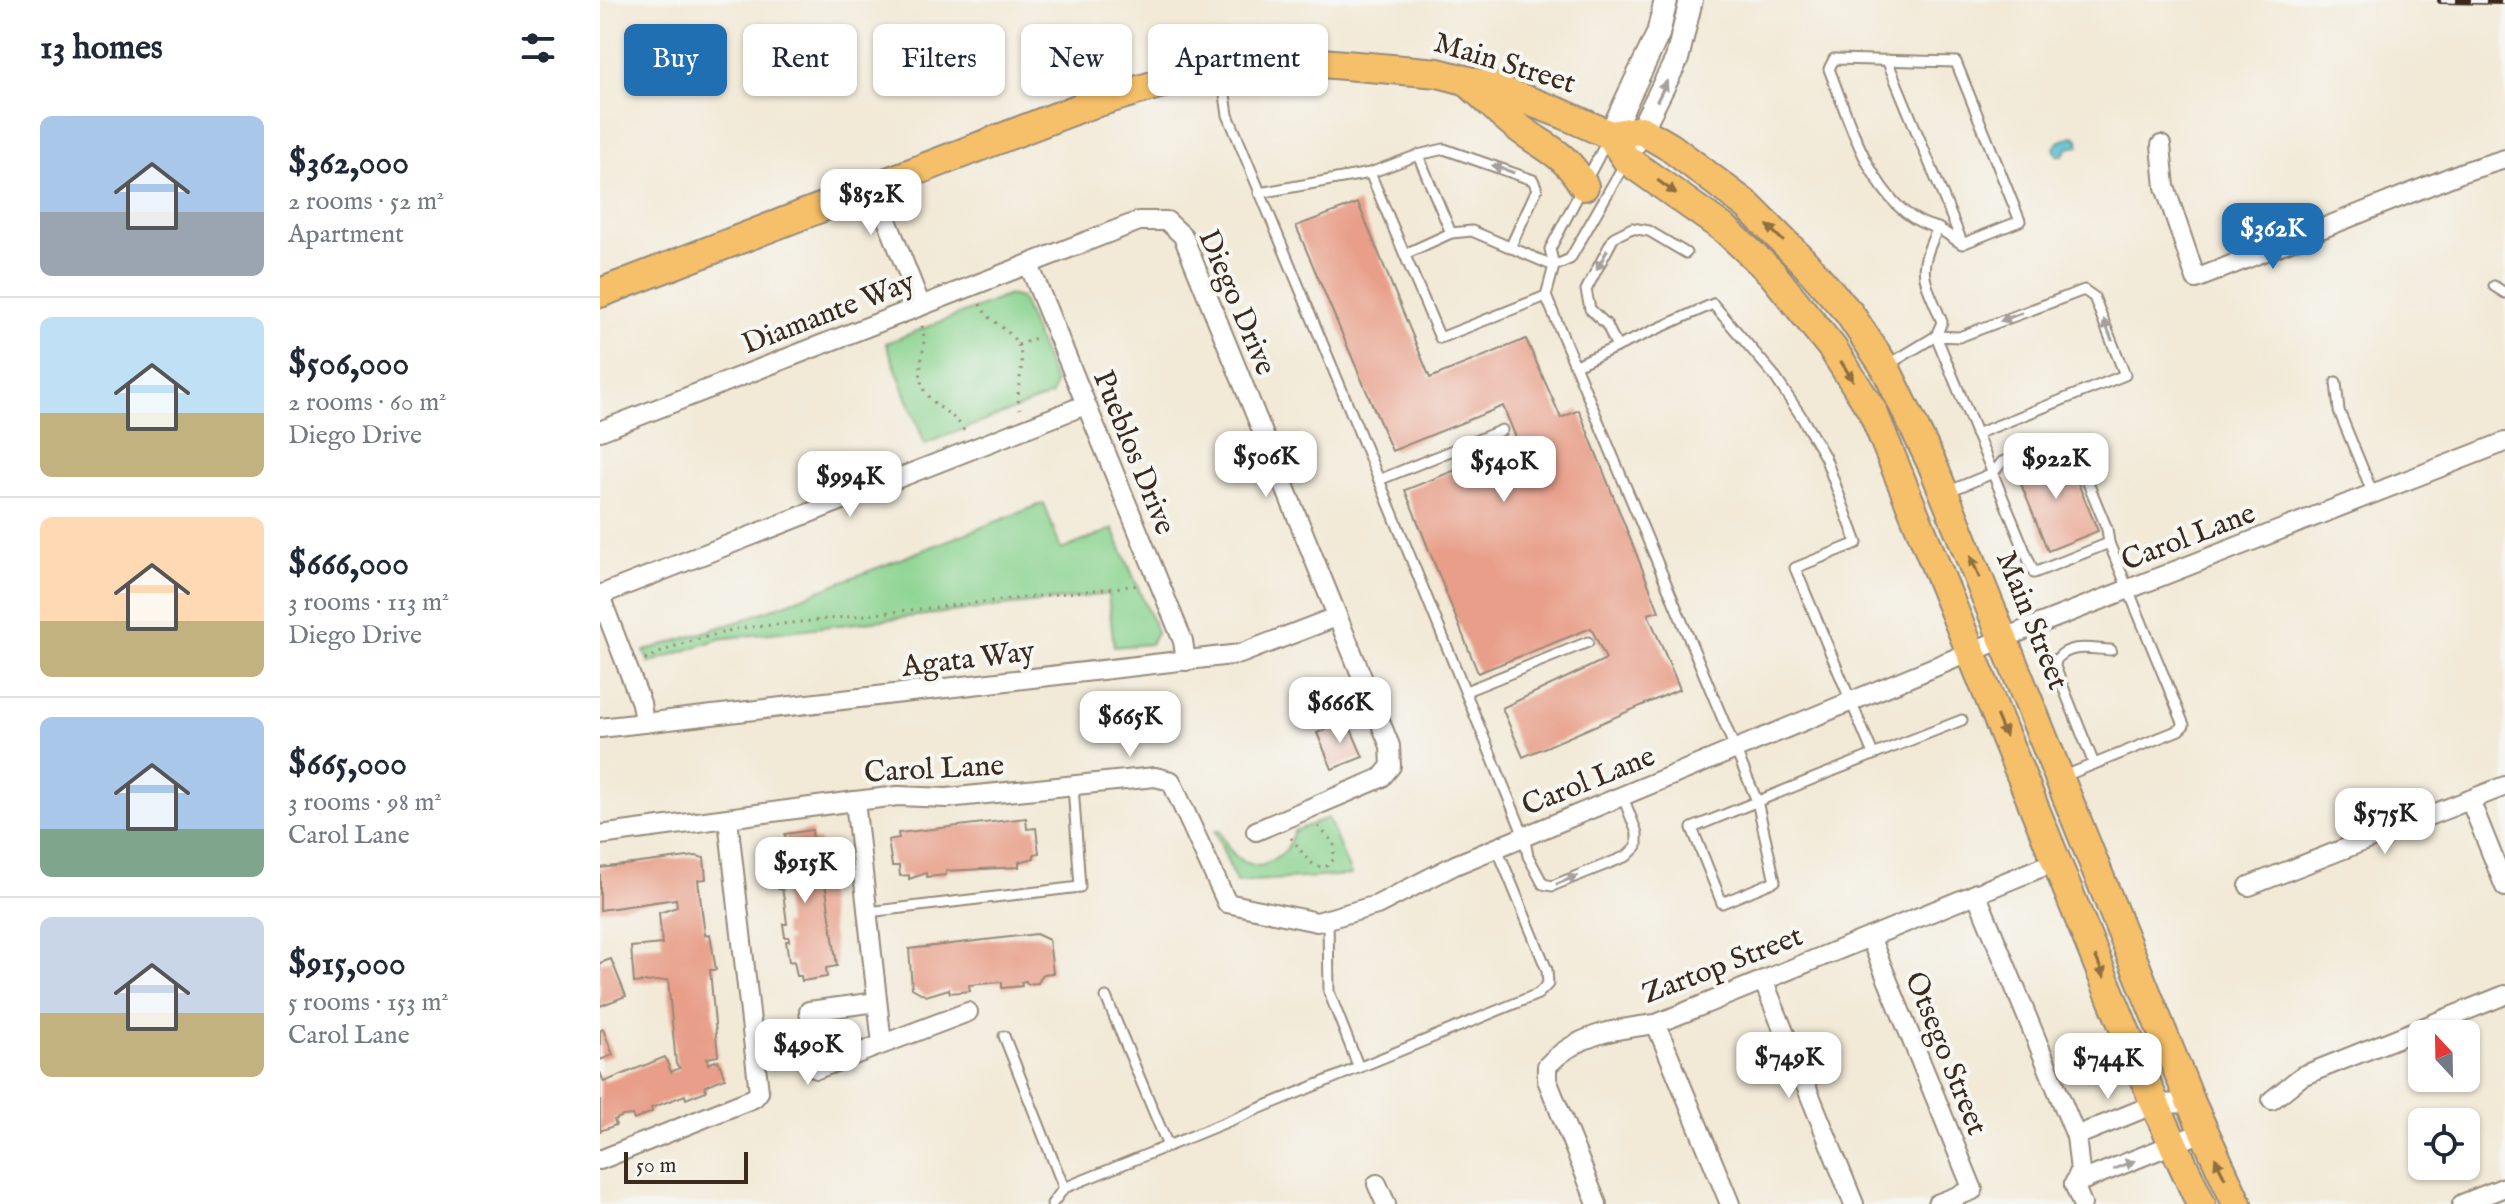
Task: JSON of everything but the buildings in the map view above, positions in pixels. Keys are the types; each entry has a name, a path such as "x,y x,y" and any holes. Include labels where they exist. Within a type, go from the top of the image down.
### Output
{"main road":[{"name":"Main Street","path":"1328,63 1415,69 1466,80 1563,114 1610,135"},
{"path":"1466,80 1520,129 1556,149 1571,164 1584,186"},
{"name":"Main Street","path":"600,293 1082,107 1148,87"},
{"name":"Main Street","path":"1641,130 1670,147 1748,206 1849,313 1885,367 1944,493 2191,1103 2237,1204"},
{"path":"1641,130 1610,135 1627,160 1726,230 1771,272 1833,349 1873,412 2155,1104 2201,1204"}],"street":[{"path":"1610,135 1658,34 1666,0"},
{"path":"1627,160 1677,59 1691,0"},
{"path":"2161,145 2165,187 2196,279 2463,172 2505,159"},
{"path":"874,187 921,306"},
{"name":"Diamante Way","path":"600,431 1139,221 1167,221"},
{"name":"Diego Drive","path":"1167,221 1183,236 1390,746 1391,766 1367,786 1256,831"},
{"name":"Pueblos Drive","path":"1029,265 1183,641 1186,661"},
{"path":"644,723 642,704 600,595 1085,405"},
{"name":"Carol Lane","path":"600,835 898,796 947,798 1155,777 1171,781 1227,903 1317,922 1377,905 1455,865 1524,836 2128,589 2505,442"},
{"name":"Agata Way","path":"600,728 1240,654 1336,617"},
{"path":"2249,886 2505,786"},
{"path":"2470,800 2505,887"},
{"path":"855,801 882,1044"},
{"path":"600,1160 754,1098 759,1092 728,819"},
{"name":"Zartop Street","path":"1597,1204 1547,1080 1547,1066 1586,1038 1612,1029 1656,1024 2057,861"},
{"path":"1976,893 2076,1136 2081,1155 2080,1171 2074,1184 2082,1204"},
{"name":"Otsego Street","path":"1870,937 1973,1190 1937,1204"},
{"path":"1763,980 1854,1204"},
{"path":"2272,1100 2302,1076 2505,995"},
{"path":"877,1002 809,1011 817,1069 968,1012"},
{"path":"1656,1024 1730,1204"},
{"path":"2076,1136 2155,1104 2191,1103"},
{"path":"2074,1184 2203,1132"},
{"path":"1377,1184 1386,1204"},
{"path":"2462,1204 2505,1187"}],"lane":[{"path":"1834,59 1956,62 2020,221 1962,244 1938,228 1920,225 1872,177 1829,69 1834,59"},
{"path":"1887,60 1962,244"},
{"path":"1225,96 1228,115 1259,193 1466,691 1536,874 1543,884 1552,886 1627,856 1637,846 1637,833 1623,797"},
{"path":"1610,135 1550,249 1554,266 1546,296 1606,446 1757,801 1775,881 1722,903 1692,828 1757,801 1873,754 1962,720"},
{"path":"1259,193 1370,173 1444,149 1533,180 1537,189 1510,248"},
{"path":"1418,155 1451,233"},
{"path":"1405,254 1451,233 1472,231 1554,266 1570,259 1627,160"},
{"path":"1370,173 1440,338 1546,296"},
{"path":"1617,347 1607,325 1590,309 1586,290 1614,237 1632,228 1649,231 1686,253"},
{"path":"1938,228 1922,260 1925,279 1942,322 1936,336 2034,573 2109,543"},
{"path":"2494,286 2505,293"},
{"path":"1885,367 1936,336 1959,337 2084,290 2094,297 2125,375 1976,434"},
{"path":"1576,365 1713,304 1773,374 1825,457 1857,543 1795,568 1873,754"},
{"path":"2336,382 2339,411 2373,494"},
{"path":"1379,480 1502,430"},
{"path":"1944,493 1993,473 2002,462 2043,448 2064,449 2077,456 2107,529 2109,543 2184,725 2179,730 2061,778"},
{"path":"1466,691 1588,642"},
{"path":"2094,764 2055,667 2056,660 2066,651 2076,648 2111,650"},
{"path":"868,912 1080,887 1073,785"},
{"path":"1052,1204 1064,1188 1538,994 1548,984 1547,970 1497,848"},
{"path":"1328,919 1329,992 1359,1068"},
{"path":"1106,997 1168,1146"},
{"path":"1004,1036 1064,1188"}],"path":[{"path":"980,304 989,320 1008,332 1018,345 1023,362 1018,388 1020,409"},
{"path":"922,326 925,348 920,374 924,389 964,431"},
{"path":"1018,345 1038,337"},
{"path":"645,659 678,645 736,629 1140,585"},
{"path":"1291,838 1310,863 1318,868 1326,867 1334,859 1334,843 1314,823"}],"green space":[{"path":"1009,295 1021,298 1055,383 1052,395 925,444 886,343"},
{"path":"1044,503 1061,550 1113,529 1157,632 1150,644 1114,647 1108,594 719,639 649,663 644,651 740,621"},
{"path":"1328,818 1351,875 1236,882 1215,831 1220,831 1231,851 1241,860 1262,866 1286,851 1294,831"}],"water":[{"path":"2074,136 2079,140 2079,146 2068,148 2062,156 2057,155 2054,148 2058,142"}],"railway":[{"path":"2441,0 2505,1"}]}
